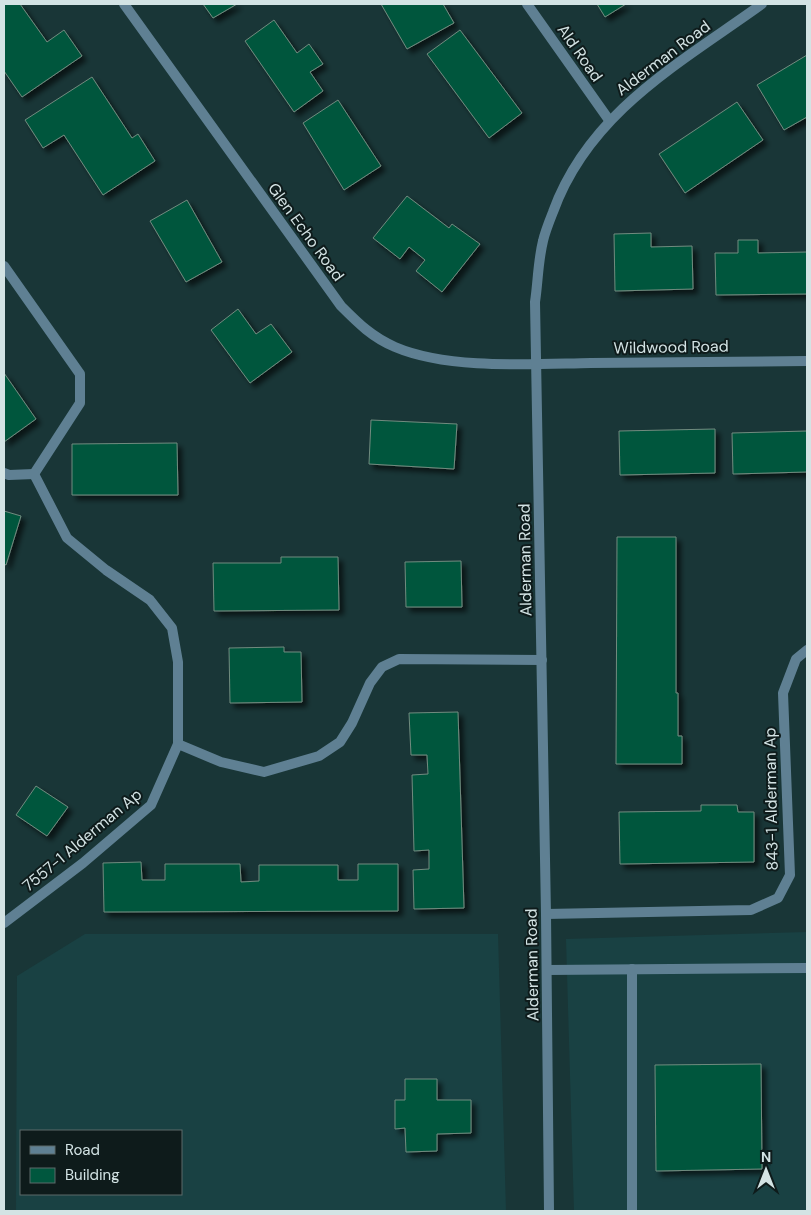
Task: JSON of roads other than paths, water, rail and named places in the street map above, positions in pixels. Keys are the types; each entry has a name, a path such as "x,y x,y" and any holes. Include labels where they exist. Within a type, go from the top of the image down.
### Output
{"street":[{"name":"Glen Echo Road","path":"124,4 341,306 366,331 396,347 438,359 484,363 536,364"},
{"name":"Ald Road","path":"527,4 609,120"},
{"name":"Alderman Road","path":"549,1211 547,970 535,302 543,241 561,190 586,149 609,120 643,89 762,4"},
{"path":"4,266 80,374 80,403 34,474"},
{"name":"Wildwood Road","path":"536,364 807,361"},
{"path":"4,474 34,474"},
{"path":"34,474 67,538 106,570 150,600 172,628 178,662 178,744 221,762 264,772 319,756 340,742 352,723 370,683 382,667 399,659 542,660"},
{"name":"843-1 Alderman Ap","path":"546,914 751,910 778,898 790,875 783,693 796,659 807,650"},
{"name":"7557-1 Alderman Ap","path":"4,923 83,863 151,805 178,744"},
{"path":"547,970 807,968"},
{"path":"632,969 632,1211"}]}
